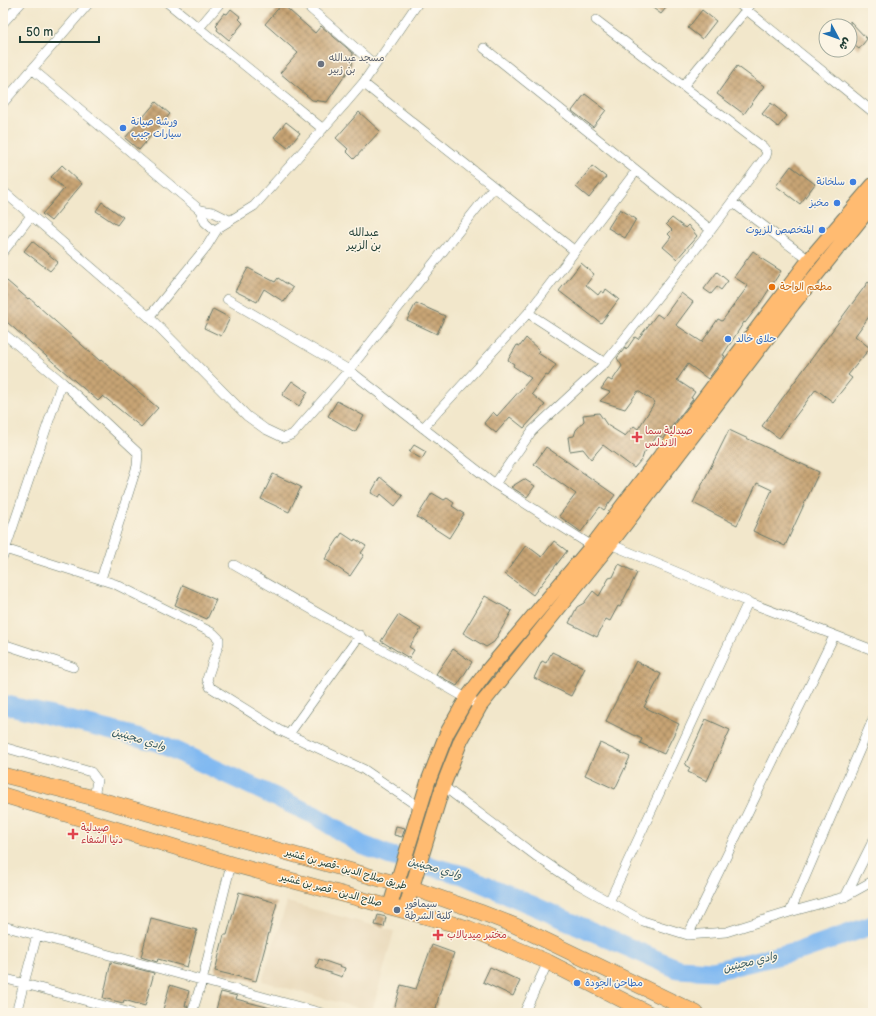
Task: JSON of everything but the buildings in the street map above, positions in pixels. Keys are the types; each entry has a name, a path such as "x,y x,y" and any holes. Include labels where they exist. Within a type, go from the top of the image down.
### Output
{"highway":[{"name":"طريق صلاح الدين -قصر بن غشير","path":"3,775 414,882 480,912 516,926 696,1013"},
{"name":"صلاح الدين - قصر بن غشير","path":"3,796 231,864 468,928 548,962 648,1013"}],"main road":[{"path":"390,906 419,807 447,732 467,698 488,670 592,546 809,260 873,185"},
{"path":"405,910 443,786 461,740 480,706 610,544 793,304 873,204"}],"street":[{"path":"3,23 21,3"},
{"path":"3,103 90,3"},
{"path":"168,3 323,129"},
{"path":"199,28 220,3"},
{"path":"304,3 375,65"},
{"path":"149,317 207,246 221,225 254,206 323,129 363,82 418,3"},
{"path":"738,3 749,6 873,112"},
{"path":"684,85 749,6"},
{"path":"495,484 532,431 605,364 711,230 764,159 767,152 763,147 684,85 596,20"},
{"path":"484,48 711,230"},
{"path":"32,69 200,210 205,222 216,231"},
{"path":"363,82 493,188 575,251"},
{"path":"423,428 528,313 636,171"},
{"path":"3,191 149,317 234,404 265,429 279,437 288,437 293,434 349,370 493,188"},
{"path":"732,202 809,260"},
{"path":"200,210 213,212 229,220"},
{"path":"3,252 31,216"},
{"path":"227,299 349,370 495,484 592,546"},
{"path":"528,313 605,364"},
{"path":"3,333 62,382 138,453 137,466 101,579"},
{"path":"62,382 4,553 101,579 133,591 213,633 219,639 219,643 207,679 210,687 289,734 363,769 419,807"},
{"path":"610,544 748,602 873,650"},
{"path":"234,565 360,635 480,706"},
{"path":"609,902 748,602"},
{"path":"289,734 360,635"},
{"path":"688,935 834,636"},
{"path":"3,644 73,667"},
{"path":"790,912 873,719"},
{"path":"3,747 91,772 97,780 94,798"},
{"path":"443,786 536,856 609,902 643,920 688,935 726,932 790,912 844,898 873,881"},
{"path":"844,898 873,841"},
{"path":"192,1013 202,981 231,864"},
{"path":"3,926 322,1013"},
{"path":"16,1013 37,935"},
{"path":"524,1013 548,962"},
{"path":"3,978 130,1013"}],"shaded area":[{"path":"287,902 394,931 372,1012 262,981"}],"waterway":[{"name":"وادي مجينين","path":"3,704 157,742 314,815 362,845 391,856 463,875 678,969 713,971 802,950 873,925"}],"place":[{"name":"مسجد عبدالله بن زبير","path":"321,64"},
{"name":"ورشة صيانة سيارات جيب","path":"123,128"},
{"name":"سلخانة","path":"853,182"},
{"name":"مخبز","path":"837,203"},
{"name":"المتخصص للزيوت","path":"822,230"},
{"name":"مطعم الواحة","path":"772,287"},
{"name":"حلاق خالد","path":"728,339"},
{"name":"صيدلية سما الاندلس","path":"637,437"},
{"name":"صيدلية دنيا الشفاء","path":"73,834"},
{"name":"سيمافور كلية الشرطة","path":"397,910"},
{"name":"مختبر ميديالاب","path":"438,935"},
{"name":"مطاحن الجودة","path":"577,983"}],"district":[{"name":"عبدالله بن الزبير","path":"364,238"}]}
